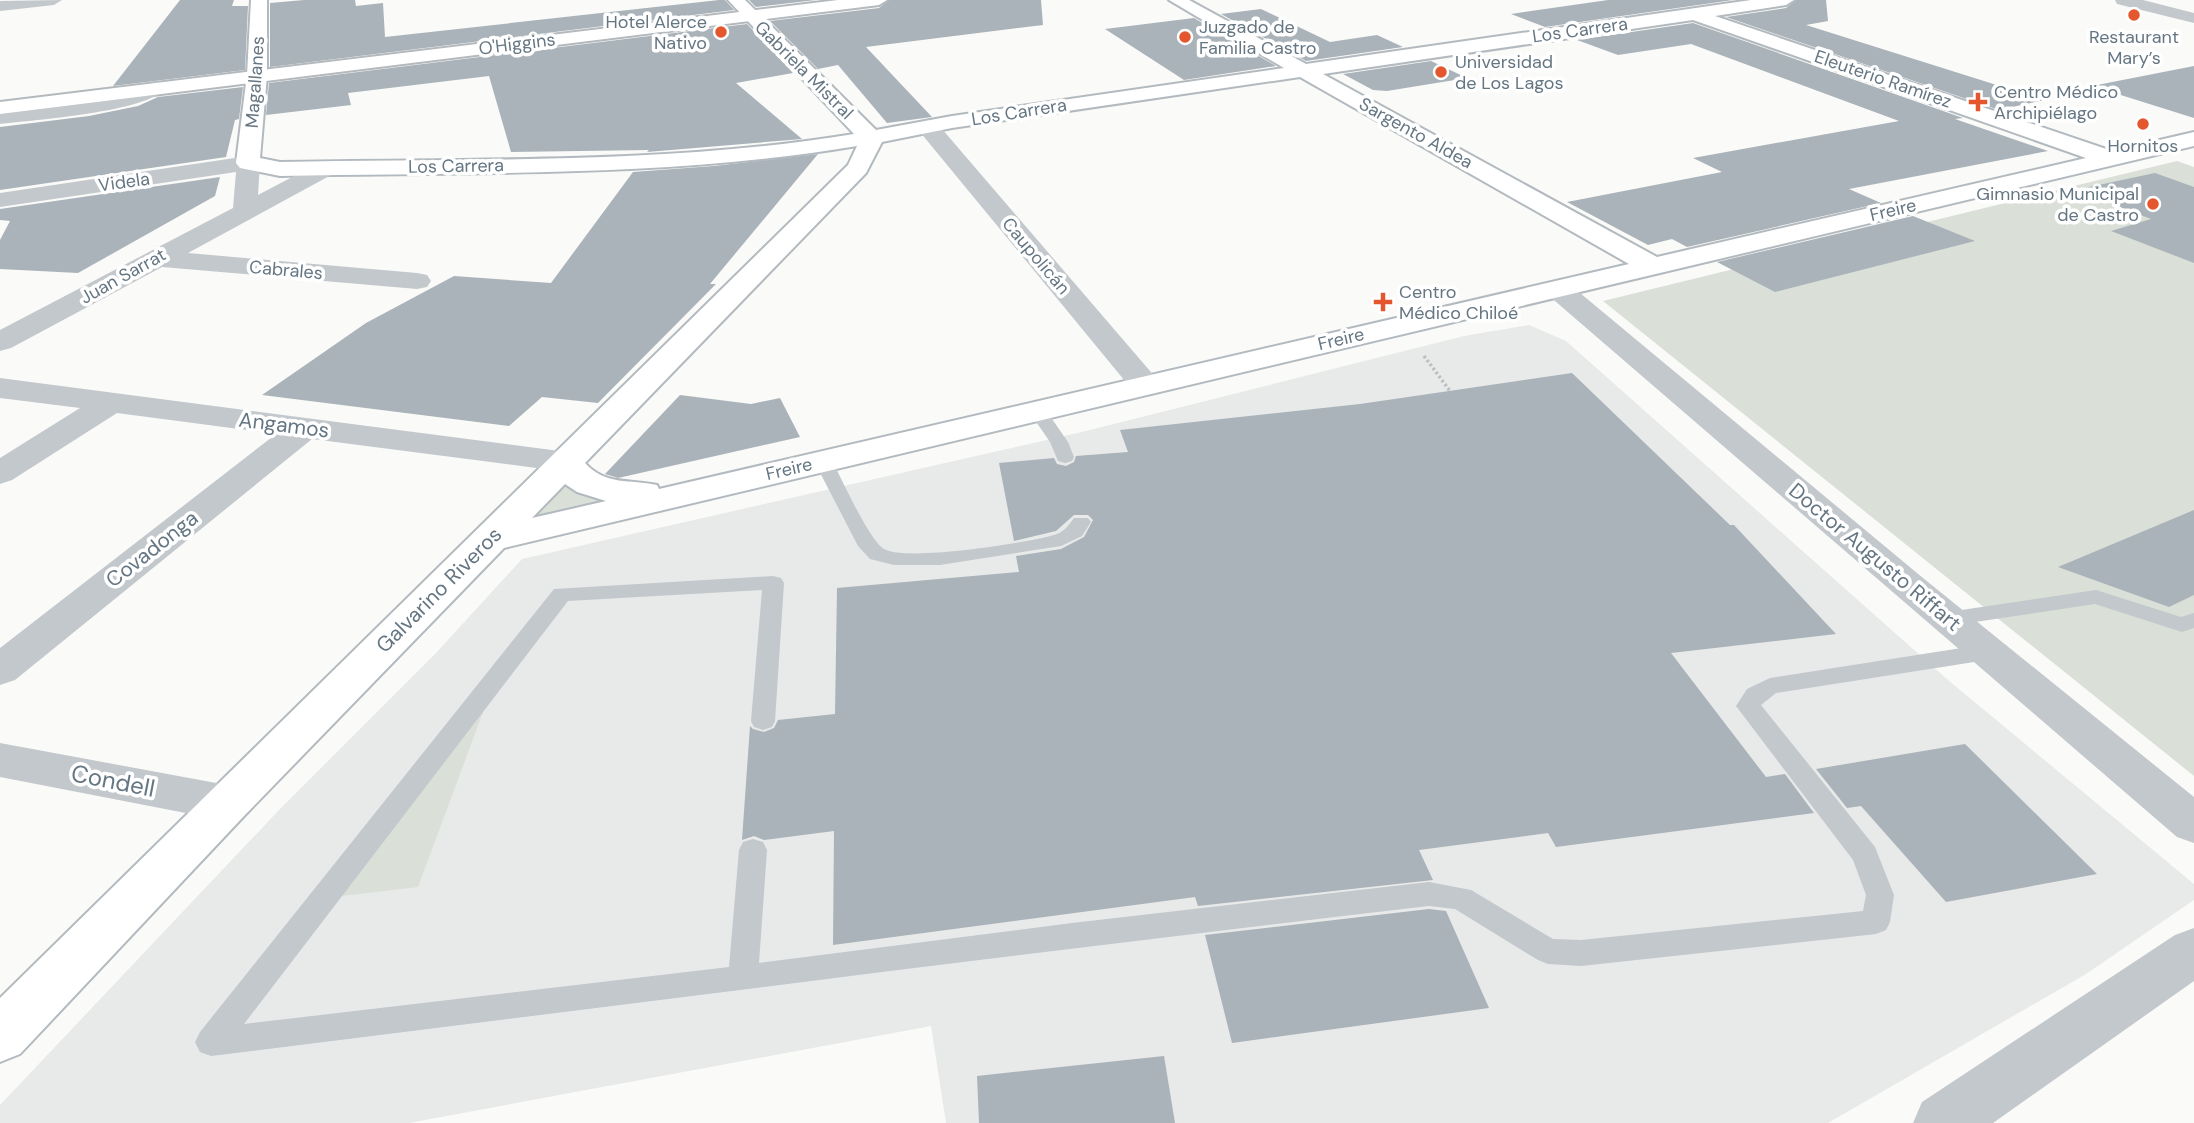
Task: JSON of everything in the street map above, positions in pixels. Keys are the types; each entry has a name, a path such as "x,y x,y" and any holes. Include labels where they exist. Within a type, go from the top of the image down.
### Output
{"main road":[{"name":"Magallanes","path":"248,163 257,75 259,0"},
{"name":"Gabriela Mistral","path":"736,0 872,139"},
{"name":"O'Higgins","path":"0,108 879,0"},
{"name":"Sargento Aldea","path":"1177,0 1653,267"},
{"name":"Eleuterio Ramírez","path":"1654,0 2112,159"},
{"name":"Los Carrera","path":"248,163 280,169 325,169 668,161 730,157 872,139 928,127 1302,69 1786,0"},
{"name":"Galvarino Riveros","path":"0,1036 227,803 858,168 872,139"},
{"name":"Freire","path":"488,540 2194,139"},
{"path":"567,462 574,476 587,486 635,493 690,491"}],"street":[{"path":"0,6 54,0"},
{"path":"2123,0 2194,18"},
{"name":"O'Higgins","path":"0,98 123,83 147,84 156,88"},
{"name":"O'Higgins","path":"0,118 132,100 156,88"},
{"name":"Caupolicán","path":"928,127 1145,385"},
{"path":"245,209 248,163"},
{"name":"Videla","path":"0,200 248,163"},
{"name":"Juan Sarrat","path":"0,342 245,209 325,169"},
{"name":"Cabrales","path":"156,258 417,281"},
{"name":"Doctor Augusto Riffart","path":"1558,289 2194,824"},
{"name":"Angamos","path":"0,388 567,462"},
{"path":"0,473 111,402"},
{"name":"Covadonga","path":"0,670 304,428"},
{"name":"Condell","path":"0,760 227,803"},
{"path":"1943,1123 2194,951"}],"lane":[{"path":"1037,411 1059,442 1065,457"},
{"path":"823,461 865,542 876,553 901,559 946,558 1061,540 1075,532 1081,522"},
{"path":"763,721 773,583 562,594 211,1042 1072,935 1429,894 1461,898 1548,951 1592,951 1877,922 1880,895 1865,855 1748,706 1755,695 1770,686 1987,652"},
{"path":"1948,619 2096,597 2182,625 2194,620"},
{"path":"743,978 753,850"}],"path":[{"path":"1417,347 1450,391"}],"shaded area":[{"path":"2177,161 2194,167 2194,776 1603,301"},
{"path":"1529,325 1566,341 1948,680 2194,884 2194,900 2086,974 1828,1123 946,1123 931,1026 409,1123 0,1123 0,1105 279,810 436,653 522,559 1086,431 1464,336"},
{"path":"567,462 635,493 488,540"},
{"path":"496,677 418,887 324,898"}],"building":[{"path":"180,0 234,0 232,6 248,6 245,70 113,86"},
{"path":"355,0 356,6 383,3 385,37 719,0 725,0 734,10 270,67 270,3"},
{"path":"749,0 816,0 756,7"},
{"path":"889,0 1041,0 1043,25 866,47 932,117 887,123 838,65 818,69 770,21 879,8"},
{"path":"1608,0 1733,0 1545,27 1511,14"},
{"path":"1796,0 1826,0 1828,21 1806,25 2044,100 1999,110 1726,17 1786,8"},
{"path":"1261,9 1330,42 1377,35 1403,47 1306,61 1221,14"},
{"path":"1194,18 1276,66 1184,80 1105,29"},
{"path":"1693,23 1963,118 1955,119 2048,151 1849,189 1881,203 1687,247 1672,239 1648,245 1567,202 1722,172 1693,158 1899,121 1691,44 1618,55 1577,40"},
{"path":"747,24 793,73 736,83 802,139 647,152 649,150 511,152 489,76 348,93 351,105 266,115 269,83"},
{"path":"1431,61 1467,78 1387,91 1373,90 1343,74"},
{"path":"2194,66 2194,118 2092,86"},
{"path":"243,87 239,119 235,120 226,157 0,190 0,127 89,116 138,106 158,97"},
{"path":"818,154 710,284 716,284 598,403 542,397 509,426 262,395 366,323 454,276 551,283 633,172"},
{"name":"Gimnasio Municipal de Castro","path":"2155,173 2194,187 2194,263 2111,231 2151,219 2075,190"},
{"path":"220,177 215,196 78,273 0,269 0,240 10,221 0,220 0,209"},
{"path":"1913,216 1975,241 1775,292 1717,262"},
{"path":"1572,373 1730,525 1734,525 1836,634 1671,653 1766,777 1785,774 1814,813 1556,847 1548,833 1419,850 1433,880 1198,906 1195,897 833,945 834,831 764,840 754,836 742,840 750,726 764,732 774,728 778,720 835,714 837,588 1019,572 1016,556 1061,549 1084,537 1093,520 1088,515 1074,515 1056,531 1014,541 999,463 1054,458 1057,464 1066,466 1074,462 1076,456 1128,452 1120,430 1360,404"},
{"path":"680,395 751,404 780,398 800,437 618,478 605,474"},
{"path":"2194,510 2194,595 2169,607 2058,567"},
{"path":"1965,744 2097,874 1946,902 1861,806 1847,808 1816,769"},
{"path":"1429,909 1446,911 1489,1008 1232,1043 1205,935"},
{"path":"1164,1056 1175,1123 979,1123 977,1076"}],"place":[{"name":"Restaurant Mary’s","path":"2134,15"},
{"name":"Hotel Alerce Nativo","path":"721,32"},
{"name":"Juzgado de Familia Castro","path":"1185,37"},
{"name":"Universidad de Los Lagos","path":"1441,72"},
{"name":"Centro Médico Archipiélago","path":"1978,102"},
{"name":"Hornitos","path":"2143,124"},
{"name":"Gimnasio Municipal de Castro","path":"2153,204"},
{"name":"Centro Médico Chiloé","path":"1383,302"}]}
